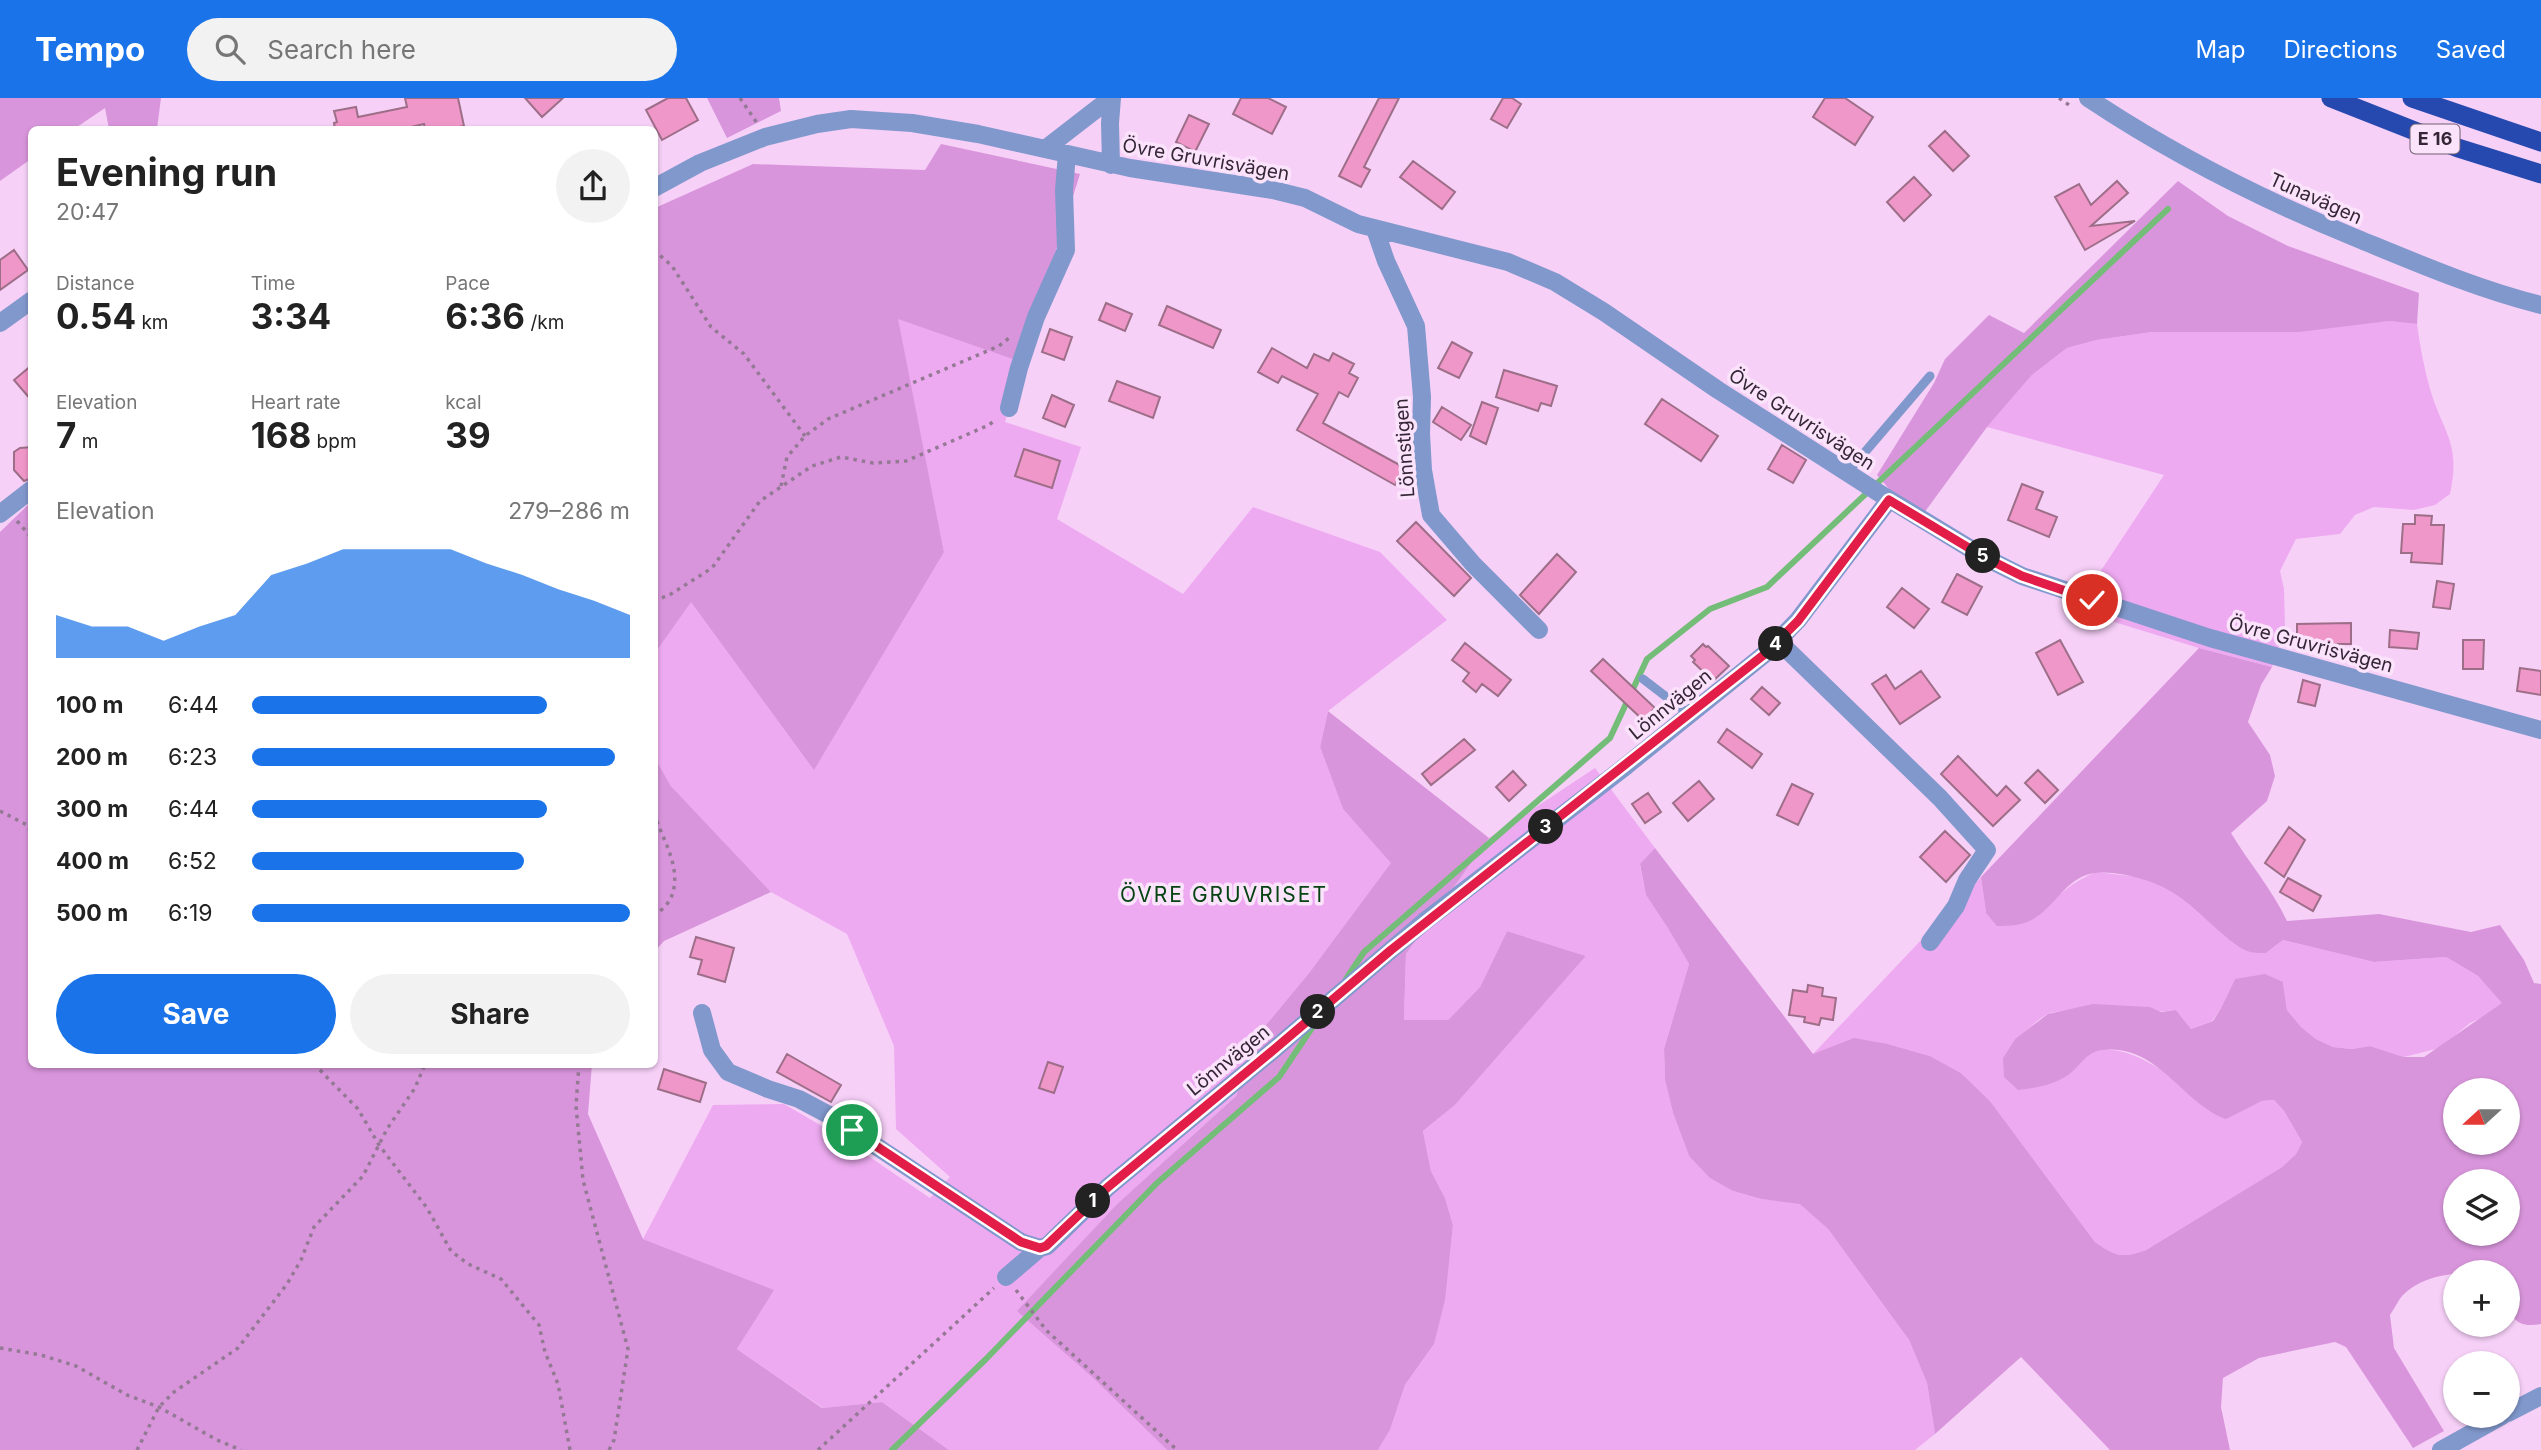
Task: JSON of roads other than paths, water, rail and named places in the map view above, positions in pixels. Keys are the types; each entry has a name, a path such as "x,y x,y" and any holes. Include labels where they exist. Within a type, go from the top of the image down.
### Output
{"highway":[{"name":"E 16","path":"2331,98 2424,135 2541,174"},
{"name":"E 16","path":"2412,98 2541,142"}],"street":[{"path":"1045,149 1112,98"},
{"path":"1111,164 1112,98"},
{"name":"Tunavägen","path":"2088,98 2173,151 2326,228 2502,295 2541,305"},
{"name":"Övre Gruvrisvägen","path":"658,186 700,163 765,137 851,119 885,120 978,134 1111,164 1284,193 1326,206 1358,224 1508,262 1555,282 1847,473 1984,557 2038,582 2235,645 2541,730"},
{"path":"1009,408 1036,317 1066,250 1064,190 1067,154"},
{"name":"Lönnstigen","path":"1375,229 1386,261 1416,326 1422,397 1422,458 1431,515 1473,564 1539,630"},
{"path":"0,323 28,303"},
{"path":"0,514 28,492"},
{"name":"Lönnvägen","path":"1006,1277 1046,1246 1117,1179 1426,921 1779,642 1798,621 1878,492"},
{"path":"1779,642 1923,782 1987,850 1967,880 1956,906 1930,942"},
{"path":"702,1013 712,1050 728,1072 829,1115 1021,1242 1040,1248"},
{"path":"2520,1407 2541,1396"},
{"path":"2441,1450 2480,1428"}],"lane":[{"path":"1847,473 1930,376"},
{"path":"1643,679 1690,715"}],"waterway":[{"path":"1346,979 1364,952 1610,738 1647,659 1710,609 1767,587 2168,209"},
{"path":"892,1450 986,1359 1157,1183 1279,1077 1316,1022"}],"district":[{"name":"ÖVRE GRUVRISET","path":"1224,895"}]}
